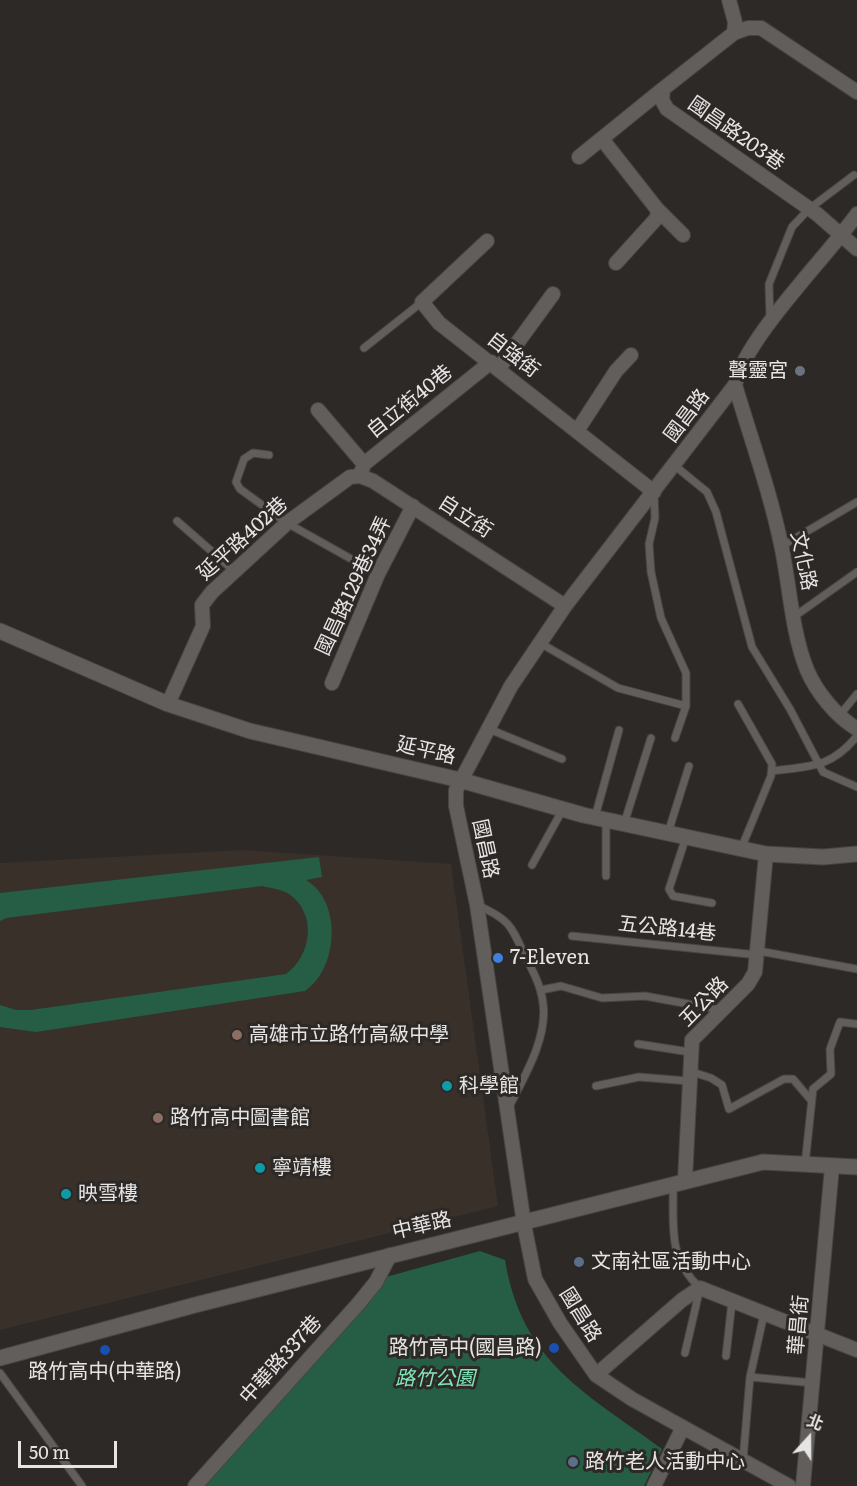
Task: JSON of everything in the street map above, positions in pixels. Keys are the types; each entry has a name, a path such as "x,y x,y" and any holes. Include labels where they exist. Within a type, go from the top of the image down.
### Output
{"street":[{"path":"729,0 735,22 734,33 748,28 761,28 857,92"},
{"name":"國昌路203巷","path":"734,33 663,89 662,100 667,109 809,209 857,249"},
{"path":"579,158 663,89"},
{"path":"602,139 657,209 683,235"},
{"path":"616,263 658,215 657,209"},
{"name":"國昌路","path":"789,1486 596,1375 560,1323 535,1279 524,1224 477,905 456,806 460,780 511,686 565,606 735,385 739,369 771,323 843,235 857,214"},
{"path":"422,302 487,241"},
{"name":"自立街40巷","path":"362,470 495,365 553,294"},
{"name":"自強街","path":"422,302 439,323 654,492"},
{"path":"577,431 616,371 631,355"},
{"name":"文化路","path":"735,385 782,546 808,671 821,695 839,716 857,729"},
{"path":"318,410 362,470"},
{"name":"延平路402巷","path":"168,704 203,626 202,605 233,570 287,523 340,483 362,470"},
{"name":"自立街","path":"362,470 565,606"},
{"name":"國昌路129巷34弄","path":"332,683 378,574 413,506"},
{"name":"延平路","path":"0,631 168,704 250,731 460,780 624,824 766,855 824,857 857,854"},
{"name":"五公路","path":"679,1182 692,1040 748,984 755,972 766,855"},
{"name":"中華路","path":"0,1358 390,1255 524,1224 763,1162 857,1167"},
{"name":"華昌街","path":"803,1486 832,1167"},
{"name":"中華路337巷","path":"195,1486 359,1303 376,1282 390,1255"},
{"path":"596,1375 682,1300 700,1288 857,1350"},
{"path":"654,1486 683,1427"}],"lane":[{"path":"771,323 768,284 792,227 809,209 854,175"},
{"path":"364,348 422,302"},
{"path":"268,456 253,453 244,459 236,482 240,489 287,523 378,574"},
{"path":"674,465 707,492 716,513 752,647 819,765 823,772 857,787"},
{"path":"654,492 655,518 649,544 651,572 661,618 686,673 686,706 675,738"},
{"path":"782,546 857,502"},
{"path":"177,521 233,570"},
{"path":"795,616 857,572"},
{"path":"540,643 618,688 686,706"},
{"path":"839,716 857,694"},
{"path":"738,704 772,764 772,771 741,849"},
{"path":"489,729 562,759"},
{"path":"606,876 601,818 619,730"},
{"path":"772,771 819,765 843,753 857,736"},
{"path":"624,824 651,738"},
{"path":"668,833 689,766"},
{"path":"532,865 563,809"},
{"path":"686,837 669,889 673,896 712,903"},
{"path":"477,905 502,916 513,930 541,990 544,1019 530,1064 508,1109"},
{"name":"五公路14巷","path":"572,936 758,953 857,969"},
{"path":"541,990 561,986 602,998 645,996 721,1010"},
{"path":"804,1165 810,1099 813,1089 831,1074 830,1049 840,1022 857,1024"},
{"path":"638,1044 690,1052"},
{"path":"596,1086 639,1077 711,1078 722,1085 729,1109 784,1078 793,1079 810,1099"},
{"path":"679,1182 675,1252 684,1273 700,1288 685,1353"},
{"path":"726,1356 732,1301"},
{"path":"742,1460 750,1377 764,1314"},
{"path":"0,1373 82,1486"},
{"path":"750,1377 814,1383"}],"shaded area":[{"name":"高雄市立路竹高級中學","path":"243,850 451,864 498,1206 0,1330 0,863"}],"green space":[{"path":"319,857 322,877 306,880 318,890 326,904 331,919 332,936 330,952 324,967 316,981 305,991 36,1032 0,1027 0,1005 16,1010 31,1010 286,974 301,957 308,935 304,912 298,902 286,892 262,886 6,918 0,921 0,893"},
{"name":"路竹公園","path":"480,1251 505,1260 513,1295 526,1325 542,1350 561,1372 607,1410 662,1449 644,1486 201,1486 386,1277"}],"place":[{"name":"聲靈宮","path":"800,371"},
{"name":"7-Eleven","path":"498,958"},
{"name":"高雄市立路竹高級中學","path":"237,1035"},
{"name":"科學館","path":"447,1086"},
{"name":"路竹高中圖書館","path":"158,1118"},
{"name":"寧靖樓","path":"260,1168"},
{"name":"映雪樓","path":"66,1194"},
{"name":"文南社區活動中心","path":"579,1262"},
{"name":"路竹高中(國昌路)","path":"554,1348"},
{"name":"路竹高中(中華路)","path":"105,1350"},
{"name":"路竹老人活動中心","path":"573,1462"}]}
